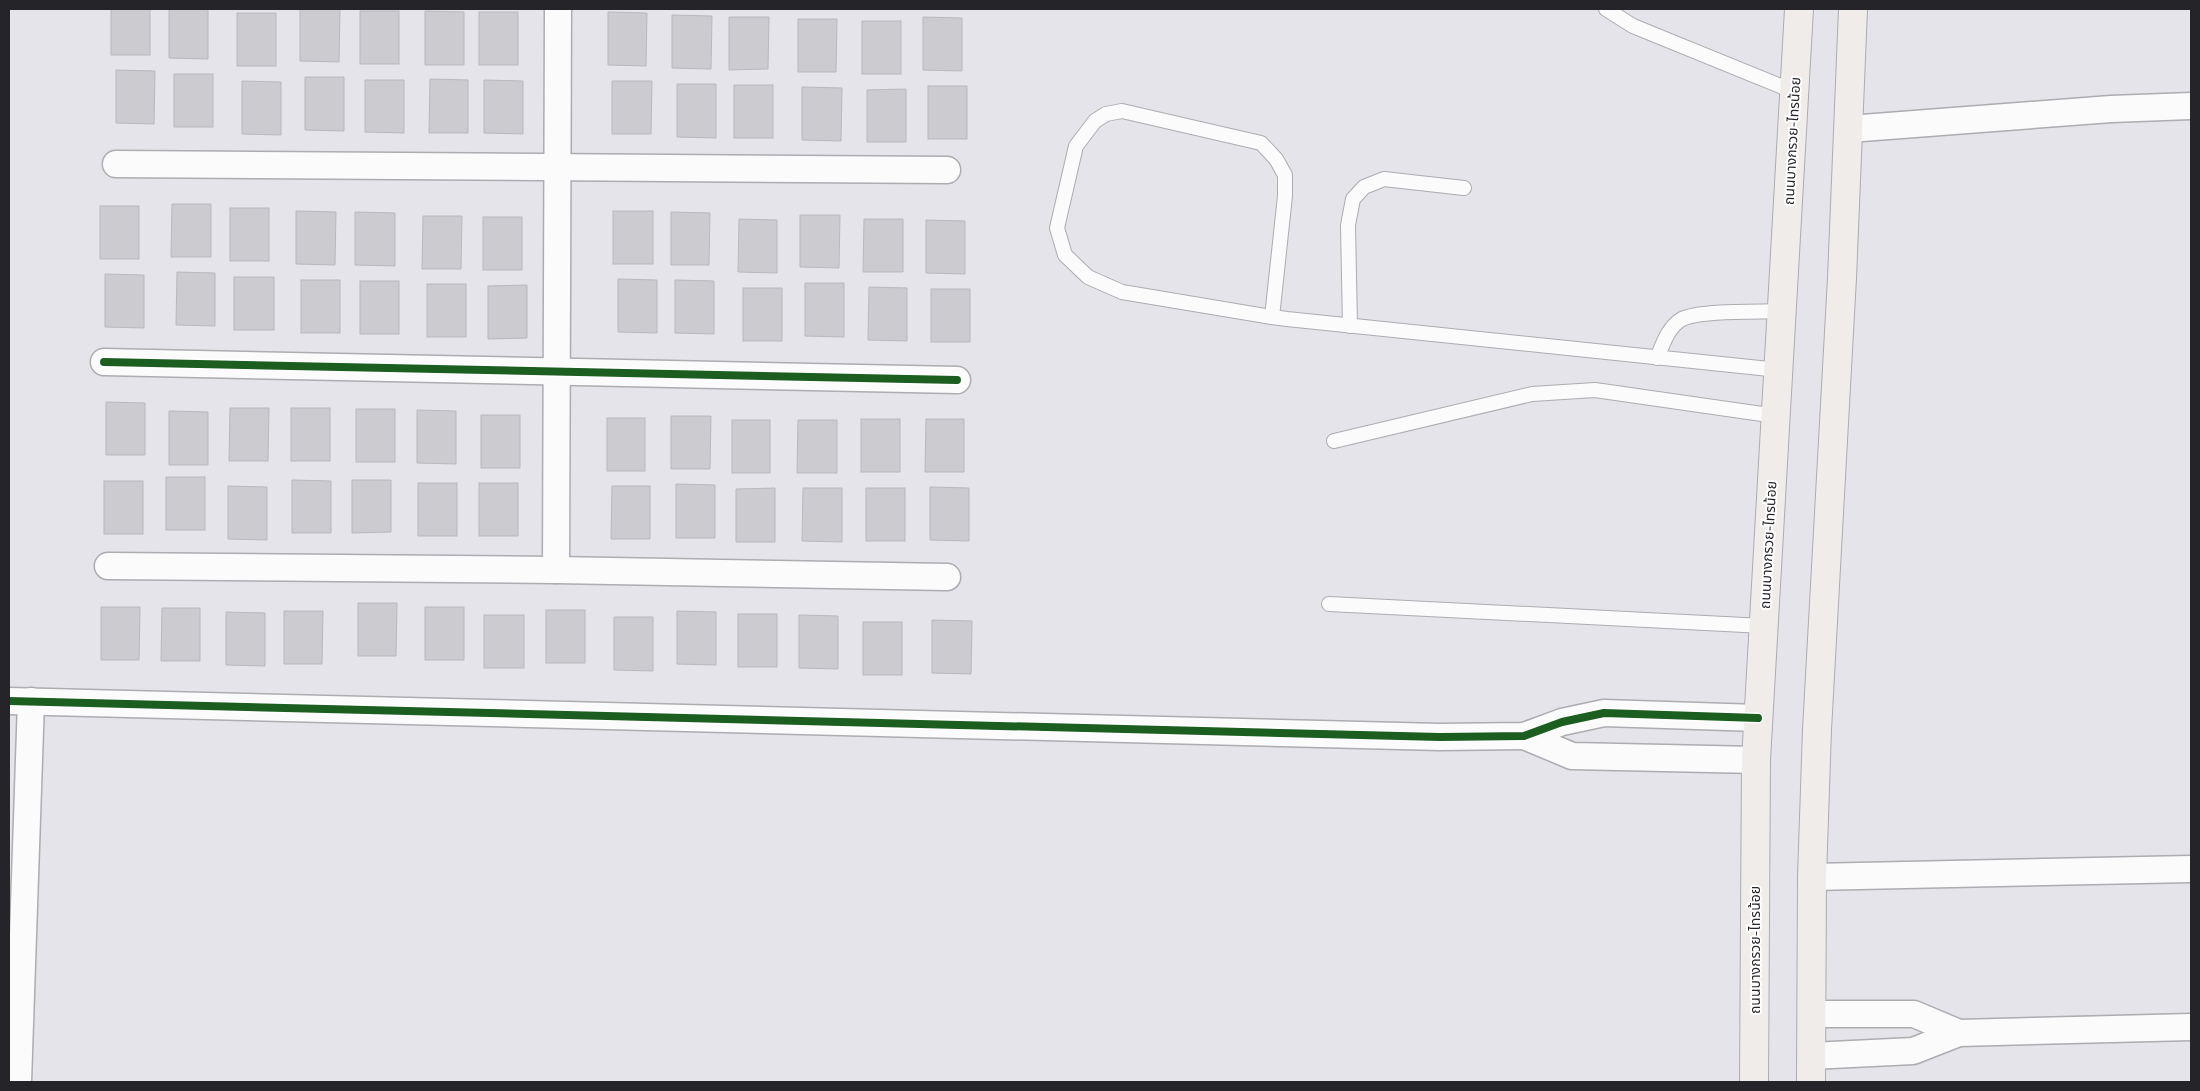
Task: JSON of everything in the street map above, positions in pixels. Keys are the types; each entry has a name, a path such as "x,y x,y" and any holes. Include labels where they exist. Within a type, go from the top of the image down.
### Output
{"main road":[{"name":"ถนนบางกรวย-ไทรน้อย","path":"1754,1082 1756,760 1799,9"},
{"path":"1811,1069 1812,877 1824,574 1842,287 1853,9"}],"street":[{"path":"556,570 558,9"},
{"path":"1849,128 2101,109 2191,106"},
{"path":"116,164 947,170"},
{"path":"104,362 957,380"},
{"path":"108,566 556,570 948,578"},
{"path":"18,1082 20,701 1440,737 1524,736 1562,722 1604,713 1758,718"},
{"path":"1524,736 1572,756 1756,760"},
{"path":"1812,877 2191,870"},
{"path":"1812,1014 1914,1014 1959,1033"},
{"path":"1811,1069 1914,1051 1959,1033 2191,1028"}],"lane":[{"path":"1606,9 1633,26 1795,92"},
{"path":"1272,317 1286,196 1284,175 1276,158 1261,143 1122,110 1106,114 1095,121 1076,146 1057,228 1064,255 1088,277 1122,292 1272,317 1779,370"},
{"path":"1350,326 1348,225 1352,200 1364,187 1384,179 1464,188"},
{"path":"1657,358 1668,332 1682,320 1699,315 1782,311"},
{"path":"1334,441 1532,394 1563,391 1595,390 1776,416"},
{"path":"1329,604 1764,626"}],"building":[{"path":"111,9 150,9 150,55 111,55"},
{"path":"169,9 208,9 208,59 169,58"},
{"path":"300,9 340,9 339,62 300,61"},
{"path":"360,11 399,11 399,64 360,64"},
{"path":"425,11 464,12 464,65 425,65"},
{"path":"479,12 518,12 518,65 479,65"},
{"path":"608,12 647,13 646,66 608,65"},
{"path":"237,13 276,13 276,66 237,66"},
{"path":"672,15 712,16 711,69 672,68"},
{"path":"729,17 769,17 768,69 729,70"},
{"path":"923,17 962,18 962,71 923,70"},
{"path":"798,19 837,19 836,72 798,72"},
{"path":"862,21 901,21 901,74 862,74"},
{"path":"116,70 155,71 154,124 116,123"},
{"path":"174,74 213,74 213,127 174,127"},
{"path":"305,77 344,77 344,131 305,130"},
{"path":"430,79 468,80 468,133 429,133"},
{"path":"365,80 404,80 404,133 365,132"},
{"path":"484,80 523,81 523,134 484,133"},
{"path":"242,81 281,82 281,135 242,134"},
{"path":"612,81 652,81 651,134 612,134"},
{"path":"677,84 716,84 716,138 677,137"},
{"path":"734,85 773,85 773,138 734,138"},
{"path":"928,86 967,86 967,139 928,139"},
{"path":"802,87 842,88 841,141 802,140"},
{"path":"906,89 906,142 867,142 867,90"},
{"path":"172,204 211,204 211,257 171,257"},
{"path":"100,206 139,206 139,259 100,259"},
{"path":"230,208 269,208 269,261 230,261"},
{"path":"296,211 336,212 335,265 296,264"},
{"path":"613,211 653,211 653,264 613,264"},
{"path":"355,212 395,213 395,266 355,265"},
{"path":"671,212 710,213 709,265 671,265"},
{"path":"800,215 840,215 839,268 800,267"},
{"path":"423,216 462,216 461,269 422,269"},
{"path":"483,217 522,217 522,270 483,270"},
{"path":"739,219 777,220 777,273 738,272"},
{"path":"864,219 903,219 903,272 863,272"},
{"path":"926,220 965,221 965,274 926,273"},
{"path":"177,272 215,273 215,326 176,325"},
{"path":"105,274 144,275 144,328 105,327"},
{"path":"234,277 274,277 274,330 234,330"},
{"path":"618,279 657,280 657,333 618,332"},
{"path":"301,280 340,280 340,333 301,333"},
{"path":"675,280 714,281 714,334 675,333"},
{"path":"360,281 399,281 399,334 360,334"},
{"path":"805,283 844,283 844,337 805,336"},
{"path":"427,284 466,284 466,337 427,337"},
{"path":"527,285 527,338 488,339 488,286"},
{"path":"869,287 907,288 907,341 868,340"},
{"path":"743,288 782,288 782,341 743,341"},
{"path":"931,289 970,289 970,342 931,342"},
{"path":"106,402 145,403 145,455 106,455"},
{"path":"230,408 269,408 268,461 229,461"},
{"path":"291,408 330,408 330,461 291,461"},
{"path":"356,409 395,409 395,462 356,462"},
{"path":"417,410 456,411 456,464 417,463"},
{"path":"169,411 208,412 208,465 169,465"},
{"path":"481,415 520,415 520,468 481,468"},
{"path":"671,416 711,416 710,469 671,469"},
{"path":"607,418 645,418 645,471 607,471"},
{"path":"861,419 900,419 900,472 861,472"},
{"path":"926,419 964,419 964,472 925,472"},
{"path":"732,420 770,420 770,473 732,473"},
{"path":"798,420 837,420 837,473 797,473"},
{"path":"166,477 205,477 205,530 166,530"},
{"path":"292,480 331,481 331,533 292,533"},
{"path":"352,480 391,480 391,532 352,533"},
{"path":"104,481 143,481 143,534 104,534"},
{"path":"418,483 457,483 457,536 418,536"},
{"path":"479,483 518,483 518,536 479,536"},
{"path":"676,484 715,485 715,538 676,538"},
{"path":"228,486 267,487 267,540 228,539"},
{"path":"612,486 650,486 650,539 611,539"},
{"path":"930,487 969,488 969,541 930,540"},
{"path":"775,488 775,542 736,542 736,489"},
{"path":"803,488 842,488 842,542 802,541"},
{"path":"866,488 905,488 905,541 866,541"},
{"path":"358,603 397,603 396,656 358,656"},
{"path":"101,607 140,607 139,660 101,660"},
{"path":"425,607 464,607 464,660 425,660"},
{"path":"162,608 200,608 200,661 161,661"},
{"path":"546,610 585,610 585,663 546,663"},
{"path":"284,611 323,611 322,664 284,664"},
{"path":"677,611 716,612 716,665 677,664"},
{"path":"226,612 265,613 265,666 226,665"},
{"path":"738,614 777,614 777,667 738,667"},
{"path":"484,615 524,615 524,668 484,668"},
{"path":"799,615 838,616 838,669 799,668"},
{"path":"614,617 653,617 653,671 614,670"},
{"path":"932,620 972,621 971,674 932,673"},
{"path":"863,622 902,622 902,675 863,675"}],"cycle path":[{"path":"104,362 957,380"},
{"path":"9,701 1440,737 1524,736 1562,722 1604,713 1758,718"}]}
